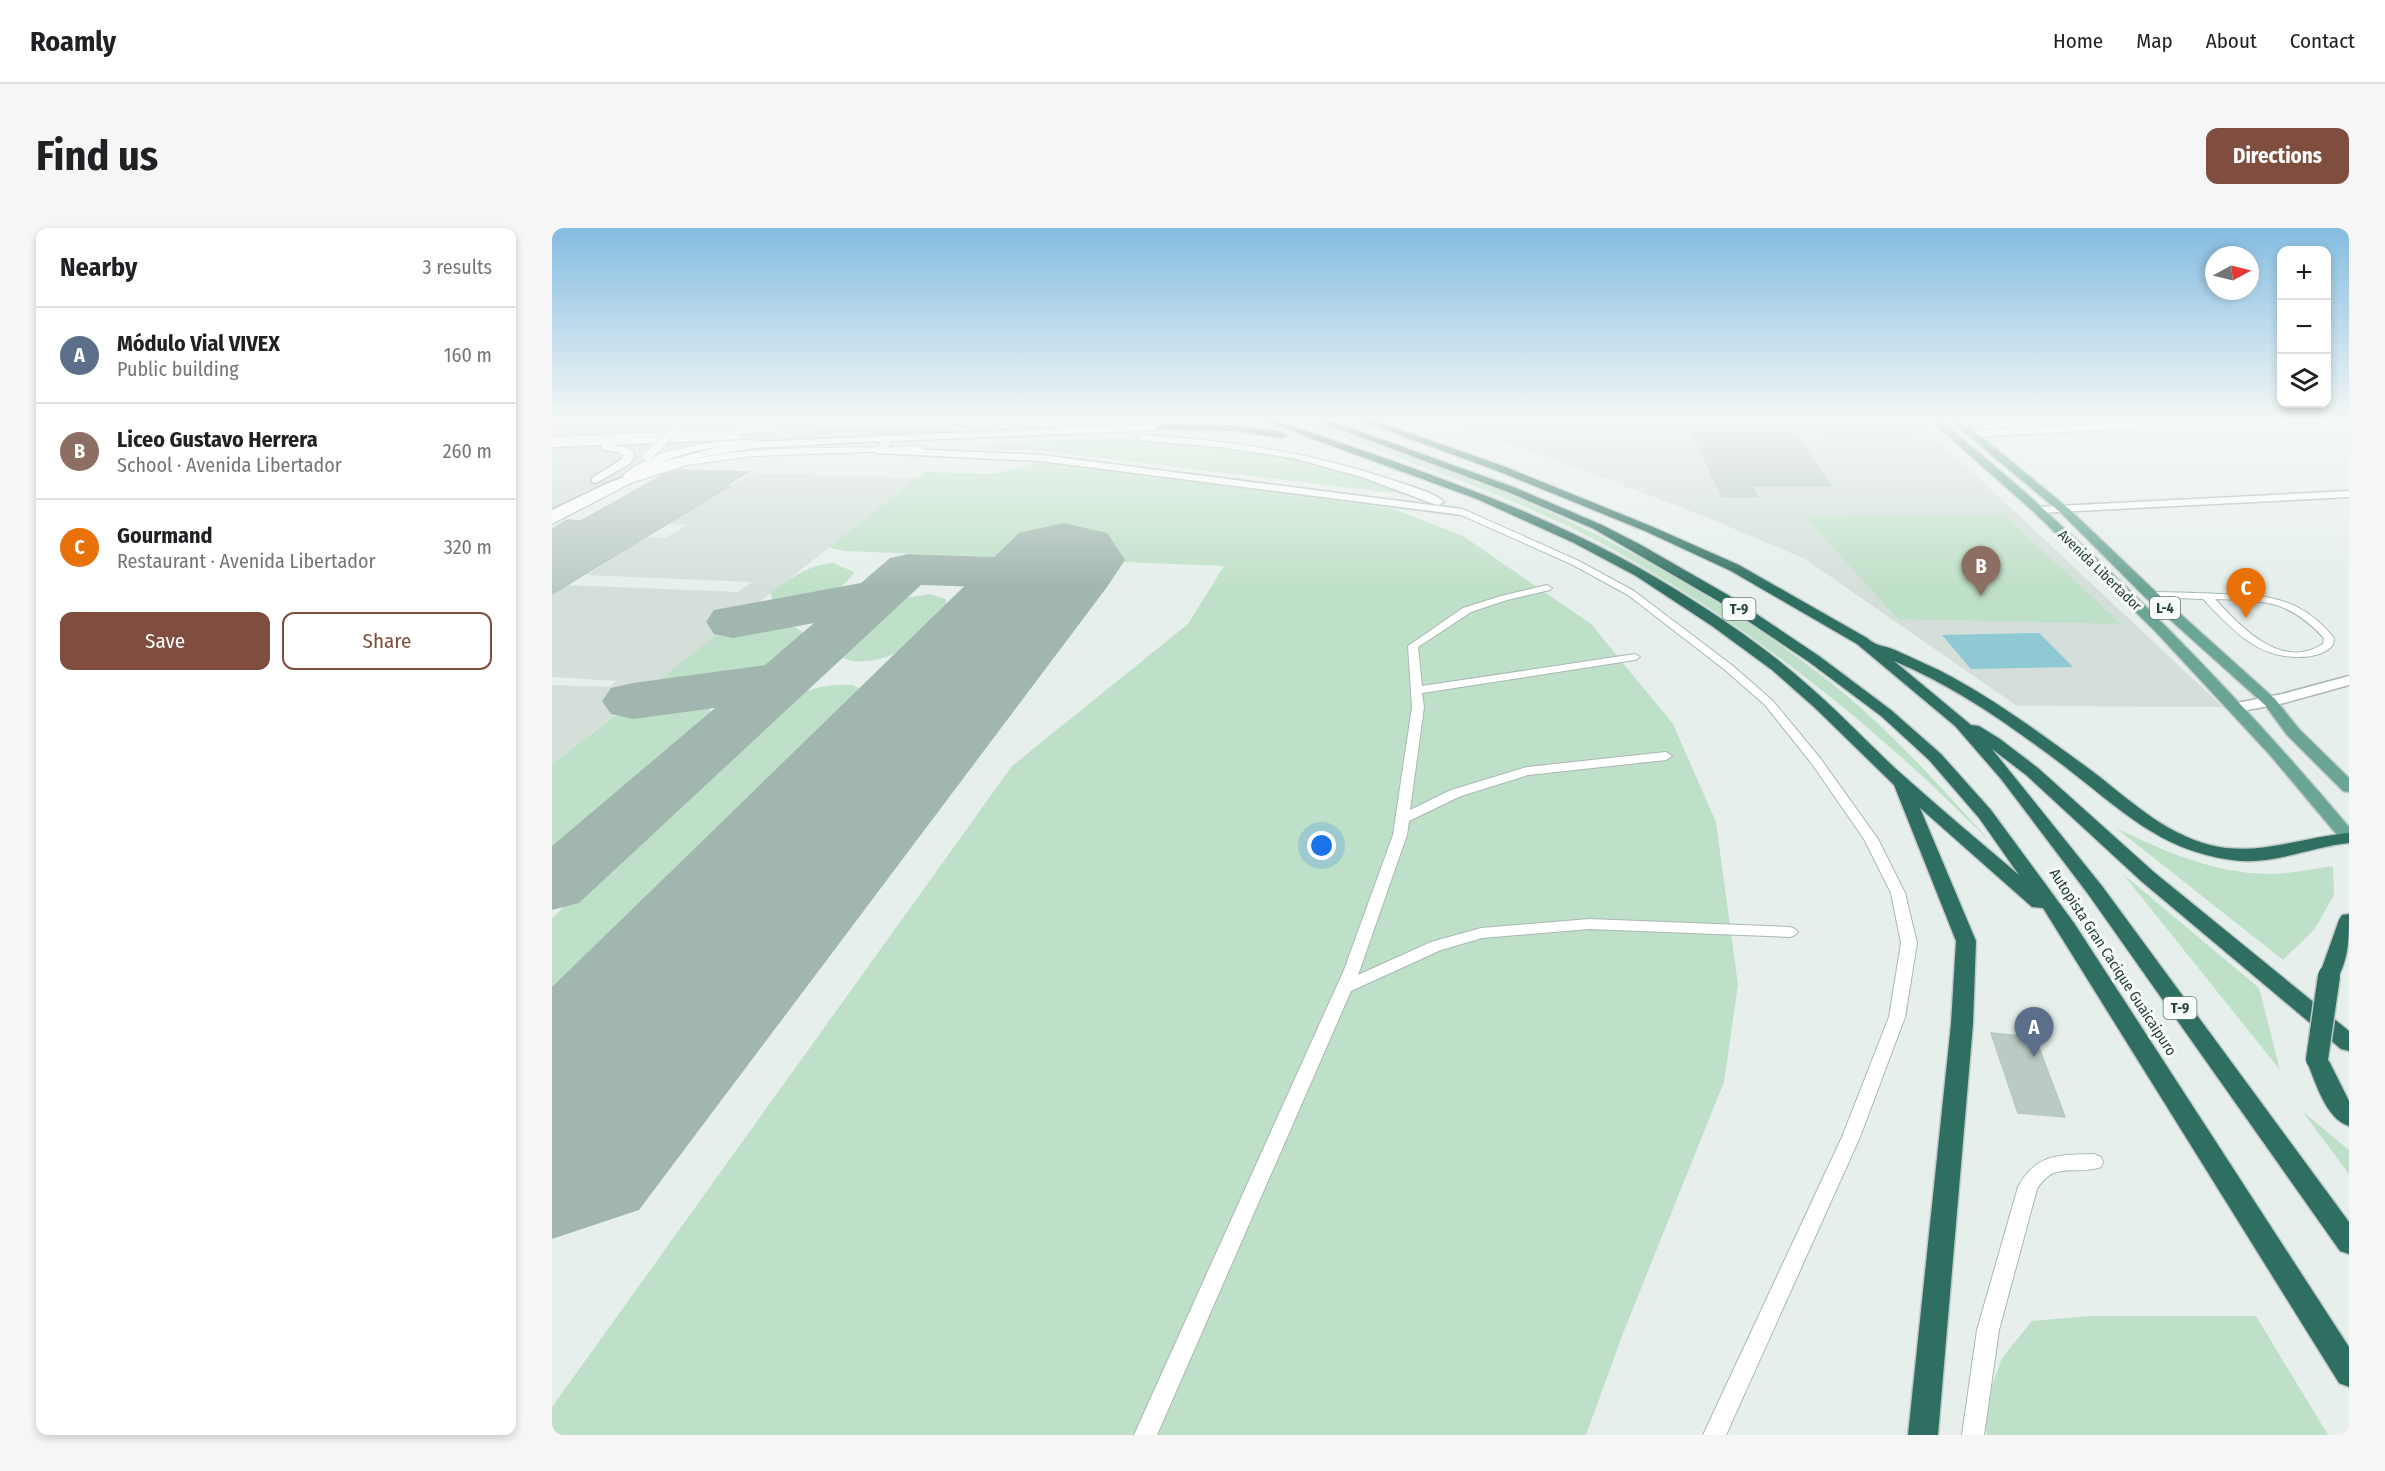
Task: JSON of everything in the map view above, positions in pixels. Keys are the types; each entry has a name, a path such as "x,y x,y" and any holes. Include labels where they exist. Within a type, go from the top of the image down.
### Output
{"highway":[{"path":"1427,476 1542,523 1670,591 1739,638 1791,678 1902,783 1972,842 2067,928"},
{"name":"Autopista Gran Cacique Guaicaipuro","path":"1474,476 1598,527 1723,598 1805,653 1886,714 1935,757 1984,814 2067,928 2349,1373"},
{"name":"Autopista Gran Cacique Guaicaipuro","path":"1520,476 1660,534 1735,568 1862,641 1961,723 2007,775 2095,890 2349,1243"},
{"path":"1862,641 1931,672 1976,698 2071,764 2146,824 2191,847 2234,855 2262,856 2288,852 2324,839 2349,838"},
{"path":"1961,723 2003,747 2028,766 2120,853 2349,1043"},
{"path":"1902,783 1966,942 1962,1024 1923,1435"},
{"path":"2349,920 2329,976 2317,1059 2338,1104 2349,1117"},
{"path":"2296,999 2349,1031"}],"main road":[{"name":"Avenida Libertador","path":"1999,476 2038,510 2237,707 2288,763 2349,838"},
{"name":"Avenida Libertador","path":"2022,476 2064,510 2151,595 2270,702 2293,732 2349,787"}],"street":[{"path":"552,504 602,476"},
{"path":"552,515 631,476"},
{"path":"1189,476 1364,498 1462,513"},
{"path":"1374,476 1395,483 1462,513"},
{"path":"2038,510 2349,494"},
{"path":"2237,707 2270,702 2349,680"}],"lane":[{"path":"619,481 627,476"},
{"path":"552,521 603,494 644,476"},
{"path":"1462,513 1576,562 1631,593 1737,675 1769,703 1816,761 1871,839 1898,893 1909,943 1897,1017 1851,1137 1714,1435"},
{"path":"1145,1435 1345,987 1400,835 1418,707 1413,646 1467,610 1547,588"},
{"path":"2151,595 2206,596 2273,600 2287,604 2313,621 2329,638 2328,645 2310,654 2283,655 2266,650 2251,642 2206,596"},
{"path":"1417,690 1635,657"},
{"path":"1402,819 1456,793 1527,771 1666,756"},
{"path":"1345,987 1436,946 1481,933 1589,924 1790,932"},
{"path":"1973,1435 1988,1330 2028,1187 2036,1172 2049,1164 2094,1162"}],"shaded area":[{"path":"552,476 643,476 552,520"},
{"path":"747,476 918,478 552,764 552,685 609,687 616,681 552,677 552,594 567,585 738,592 752,582 587,575 646,537 666,538 686,525 668,524"},
{"path":"1600,476 1977,476 2223,707 2017,706 1805,559 1711,519"}],"green space":[{"path":"920,476 1149,476 1391,508 1463,536 1591,624 1673,724 1716,822 1738,985 1724,1082 1622,1336 1586,1435 552,1435 552,1407 1012,766 1188,624 1224,566 845,551 831,548"},
{"path":"1254,476 1362,476 1427,497"},
{"path":"1448,476 1466,476 1556,515 1635,555 1749,623 1844,693 1909,754 1989,840 1862,723 1732,623 1663,579 1589,537 1549,517"},
{"path":"2004,515 2121,624 1898,619 1805,517"},
{"path":"833,563 854,572 848,580 829,594 792,604 772,600 771,593 792,577 815,566"},
{"path":"930,594 946,599 946,607 903,649 893,655 868,661 854,661 841,656 842,650 894,600"},
{"path":"775,626 795,627 807,635 798,649 784,661 765,669 722,680 664,687 654,684 719,633"},
{"path":"852,685 872,691 552,1016 552,918 788,700 803,692 819,688"},
{"path":"689,705 709,708 712,719 702,731 552,860 552,764 613,717 626,711"},
{"path":"2116,828 2189,859 2228,870 2276,874 2333,866 2334,895 2314,930 2283,960"},
{"path":"2123,874 2259,988 2280,1070"},
{"path":"2302,1111 2349,1150 2349,1174"},
{"path":"2089,1316 2256,1316 2328,1435 1987,1435 1983,1411 2002,1358 2032,1321"}],"water":[{"path":"2039,633 2073,667 1971,669 1942,635"}],"building":[{"path":"661,476 741,476 725,486 730,486 552,594 552,529 567,520 581,521"},
{"path":"1713,476 1824,476 1831,486 1752,486 1758,497 1722,497"},
{"path":"1991,1033 2035,1037 2065,1117 2018,1113"}],"taxiway":[{"path":"552,886 908,569 1051,574"},
{"path":"733,622 877,596"},
{"path":"633,701 783,680"}],"runway":[{"path":"552,1141 1063,560"}],"place":[{"name":"Liceo Gustavo Herrera","path":"1981,596"},
{"name":"Gourmand","path":"2246,618"},
{"name":"Módulo Vial VIVEX","path":"2034,1057"}]}
